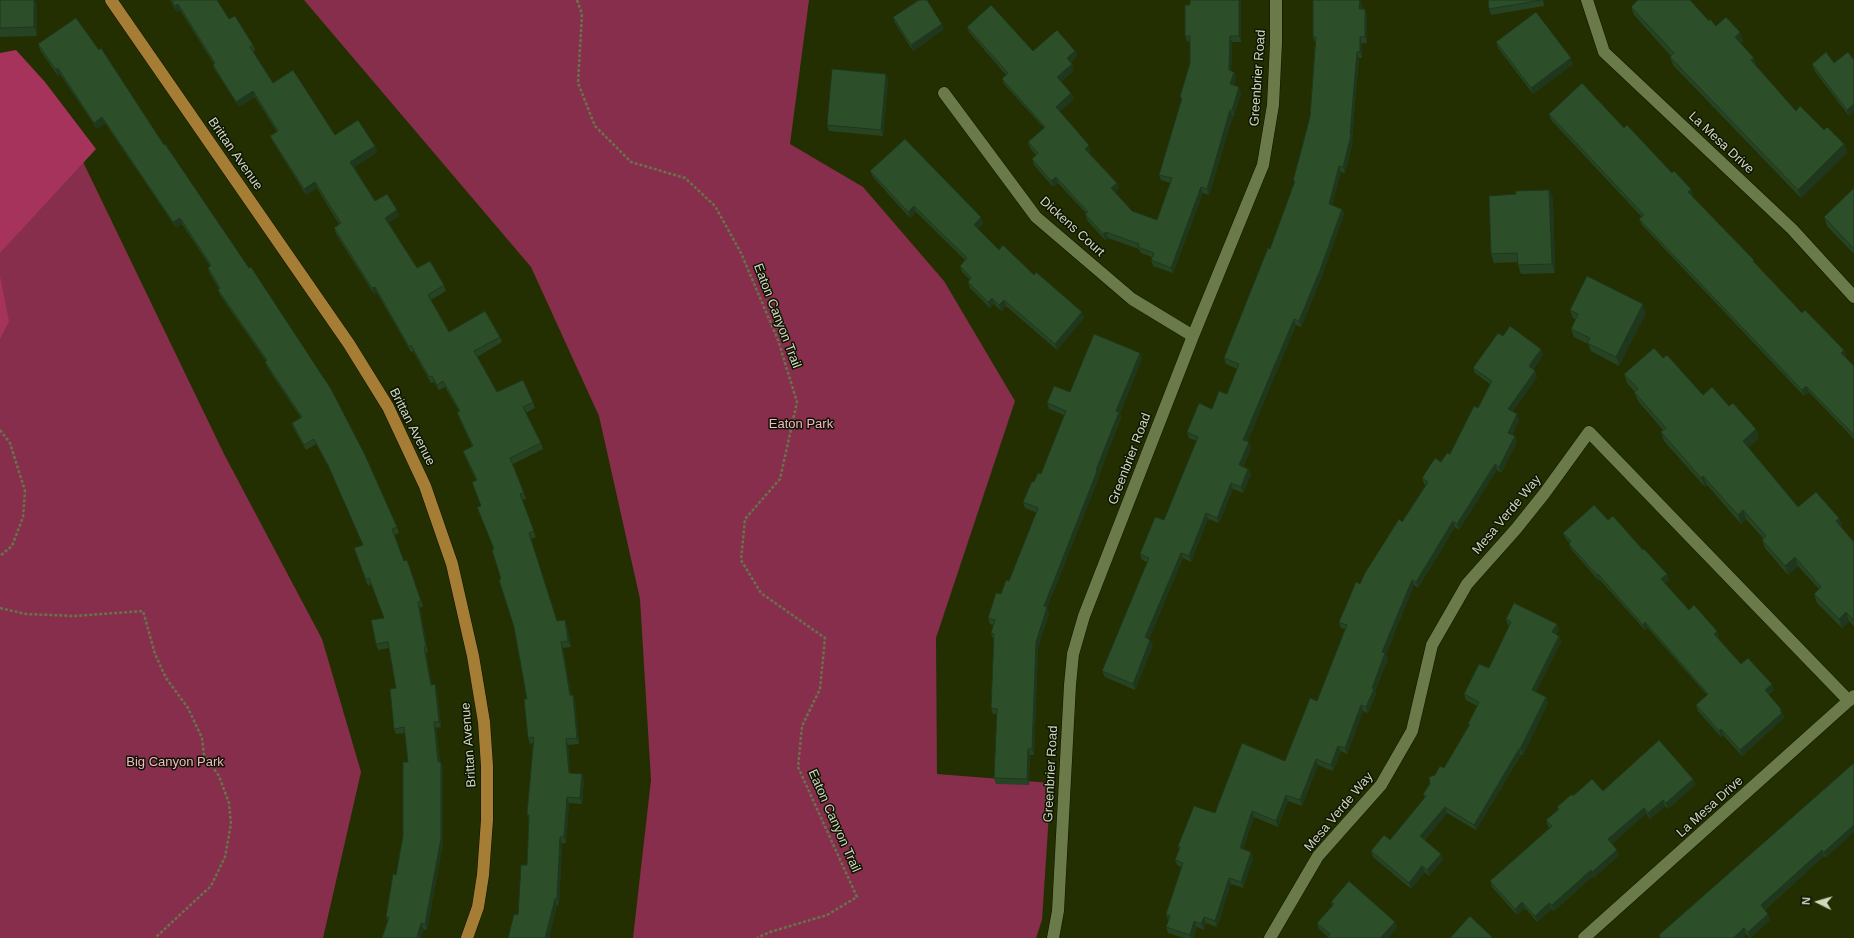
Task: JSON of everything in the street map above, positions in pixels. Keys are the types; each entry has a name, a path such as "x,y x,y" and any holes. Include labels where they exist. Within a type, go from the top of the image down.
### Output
{"main road":[{"name":"Brittan Avenue","path":"111,0 349,344 388,407 425,486 452,564 474,656 484,722 487,820 483,876 479,901 467,938"}],"street":[{"name":"Greenbrier Road","path":"1053,938 1058,911 1070,685 1074,654 1084,616 1193,336 1263,165 1273,105 1276,43 1276,0"},
{"name":"La Mesa Drive","path":"1587,0 1604,52 1792,229 1854,297"},
{"name":"Dickens Court","path":"944,93 1036,217 1132,299 1193,336"},
{"name":"Mesa Verde Way","path":"1270,938 1318,856 1381,785 1412,731 1432,645 1467,584 1516,529 1544,494 1588,432 1851,698"},
{"name":"La Mesa Drive","path":"1584,938 1851,698"}],"path":[{"name":"Eaton Canyon Trail","path":"577,0 582,14 578,83 595,126 631,162 685,178 715,206 741,253 778,340 797,402 780,479 745,519 741,560 761,592 826,638 820,689 802,726 798,767 857,897 827,915 770,932 757,938"},
{"path":"0,430 10,443 25,491 23,517 12,546 0,556"},
{"path":"0,608 26,614 75,616 143,611 155,654 166,678 188,708 202,738 204,755 219,776 230,803 231,824 225,857 211,886 155,938"}],"green space":[{"name":"Eaton Park","path":"304,0 809,0 790,144 863,187 944,281 1015,401 936,638 937,774 1051,783 1042,920 1036,938 633,938 651,780 640,599 599,416 531,267"},
{"name":"Big Canyon Park","path":"0,94 57,108 224,454 322,639 361,772 323,938 0,938"}],"shaded area":[{"path":"16,50 45,82 96,149 0,253 0,53"},
{"path":"0,276 9,321 0,339"}],"building":[{"path":"0,0 34,0 34,27 0,28"},
{"path":"172,0 217,0 229,19 235,16 253,45 250,47 273,83 293,70 335,135 358,120 375,146 350,162 375,201 387,194 397,210 385,218 417,268 430,261 444,285 428,295 449,332 485,311 500,337 474,351 497,392 523,380 533,402 523,407 541,443 510,458 524,493 520,494 534,531 529,533 557,621 565,620 568,641 561,642 570,695 573,695 577,738 566,739 569,773 582,774 580,798 567,797 564,837 560,837 557,899 555,899 545,938 508,938 514,914 518,915 521,865 527,865 529,815 527,814 534,737 528,738 524,699 527,699 514,627 499,580 501,579 492,550 494,549 477,507 481,506 472,482 477,480 463,451 473,446 457,412 460,411 443,381 437,385 432,376 429,377 411,345 409,347 375,287 372,288 334,228 341,223 315,182 304,189 270,136 278,131 253,91 236,102 213,65 215,63 178,4 175,6"},
{"path":"919,0 927,0 942,24 911,45 893,17"},
{"path":"1190,0 1239,0 1239,36 1230,36 1229,70 1234,72 1230,84 1239,87 1232,110 1230,110 1207,189 1201,187 1171,268 1151,260 1154,253 1138,247 1139,244 1106,232 1103,234 1085,214 1088,212 1056,177 1051,181 1032,159 1038,153 1028,142 1045,127 1002,79 1008,73 967,27 991,5 1033,51 1057,30 1075,51 1067,58 1072,64 1057,77 1071,93 1056,107 1089,145 1085,149 1117,183 1111,188 1132,211 1157,220 1172,178 1159,175 1182,98 1180,97 1190,63 1190,36 1185,36 1185,5 1190,5"},
{"path":"1313,0 1360,0 1359,9 1365,9 1365,37 1360,37 1360,52 1357,52 1351,135 1343,167 1339,166 1329,204 1342,209 1320,270 1299,321 1294,319 1243,440 1249,442 1239,465 1248,469 1241,487 1231,483 1217,518 1206,513 1189,556 1181,553 1145,637 1150,640 1133,684 1102,671 1149,558 1140,554 1155,517 1164,520 1198,437 1187,432 1199,403 1212,409 1219,391 1227,394 1239,364 1224,358 1268,248 1270,249 1295,181 1293,181 1310,117 1316,37 1313,37"},
{"path":"1488,0 1542,0 1489,9"},
{"path":"1638,0 1690,0 1709,21 1710,19 1716,26 1726,17 1740,32 1735,37 1754,58 1751,60 1796,111 1800,106 1824,130 1827,127 1844,144 1798,190 1670,57 1674,53 1631,7"},
{"path":"1536,12 1571,58 1531,88 1496,42"},
{"path":"76,18 99,50 101,48 164,145 165,144 249,268 251,267 331,389 365,455 397,527 392,529 404,561 407,560 421,601 418,602 426,647 424,647 431,685 435,684 439,722 434,722 438,762 441,762 441,838 425,924 421,923 417,938 382,938 389,917 386,917 393,874 396,875 403,836 403,762 408,762 404,727 394,729 390,689 396,688 388,642 376,644 371,620 384,618 369,578 366,580 354,548 363,545 328,465 314,439 304,445 292,423 302,417 265,362 267,360 218,290 220,288 208,268 211,265 180,218 173,222 102,117 94,123 58,68 56,70 38,44"},
{"path":"1826,52 1834,63 1848,52 1854,60 1854,104 1847,110 1812,64"},
{"path":"832,69 886,74 881,130 827,125"},
{"path":"1582,83 1624,128 1627,125 1672,173 1674,171 1691,189 1688,192 1754,260 1753,261 1802,313 1805,310 1844,350 1841,353 1854,366 1854,435 1806,386 1802,390 1639,219 1644,215 1549,114"},
{"path":"905,139 981,217 974,225 999,250 1003,245 1034,275 1036,272 1082,312 1055,344 1004,300 999,305 992,298 988,302 968,282 971,278 960,266 967,258 914,206 908,212 870,171"},
{"path":"1854,188 1854,249 1824,217"},
{"path":"1549,190 1552,264 1518,265 1517,253 1491,254 1489,196 1516,194 1515,191"},
{"path":"1587,276 1643,304 1616,357 1587,343 1590,338 1571,329 1578,314 1570,310"},
{"path":"1510,326 1541,349 1529,366 1535,371 1508,409 1517,414 1508,433 1515,436 1499,467 1495,464 1457,524 1453,521 1416,582 1412,580 1382,652 1385,653 1372,688 1374,689 1366,707 1361,705 1345,748 1338,746 1331,765 1316,759 1300,800 1286,795 1276,821 1252,811 1240,848 1251,852 1241,882 1229,878 1215,921 1204,917 1201,924 1194,921 1190,935 1166,927 1170,916 1166,914 1183,863 1175,860 1180,847 1178,846 1194,806 1215,813 1242,743 1285,761 1310,698 1317,701 1347,625 1339,622 1356,582 1360,584 1365,573 1399,519 1402,522 1428,482 1422,478 1435,458 1441,462 1447,453 1450,454 1474,406 1478,408 1492,381 1473,368 1498,333 1503,336"},
{"path":"1094,334 1140,353 1116,411 1119,412 1044,606 1047,607 1036,642 1032,749 1028,749 1027,779 994,778 997,709 991,708 994,634 991,633 995,620 988,618 996,593 1001,594 1006,580 1009,581 1038,508 1023,502 1032,481 1034,482 1038,473 1041,474 1066,411 1047,403 1054,386 1070,392"},
{"path":"1654,348 1663,358 1667,355 1703,395 1712,387 1729,406 1733,403 1756,429 1743,441 1798,507 1816,492 1839,518 1836,521 1854,542 1854,621 1846,612 1839,619 1814,594 1821,587 1795,557 1785,566 1762,540 1766,536 1743,510 1738,515 1703,476 1701,478 1661,432 1666,428 1634,392 1638,389 1624,374"},
{"path":"1594,505 1608,520 1613,516 1643,550 1644,549 1667,574 1661,579 1689,610 1694,605 1717,631 1714,634 1741,664 1748,658 1772,684 1765,690 1781,709 1780,710 1782,713 1740,750 1721,729 1719,731 1696,705 1708,694 1645,622 1643,625 1569,544 1571,541 1563,533"},
{"path":"1514,603 1557,624 1552,632 1559,636 1532,690 1546,697 1520,749 1474,825 1445,807 1420,836 1441,854 1427,870 1422,866 1409,883 1371,851 1384,835 1390,840 1426,796 1423,794 1430,784 1429,777 1435,775 1440,766 1444,768 1470,724 1468,724 1479,702 1464,694 1479,664 1489,668 1511,622 1506,619"},
{"path":"1659,740 1693,779 1666,803 1663,800 1648,813 1644,808 1608,839 1617,850 1592,872 1591,870 1552,905 1549,903 1535,916 1522,902 1515,909 1490,881 1552,826 1546,820 1559,809 1557,807 1572,794 1573,796 1592,779 1603,791"},
{"path":"1854,763 1854,825 1824,852 1822,850 1761,905 1768,914 1748,932 1744,928 1733,938 1661,938 1659,935"},
{"path":"1349,881 1395,922 1380,938 1327,938 1330,934 1317,923 1334,904 1331,902"},
{"path":"1470,916 1493,938 1450,938"}]}
